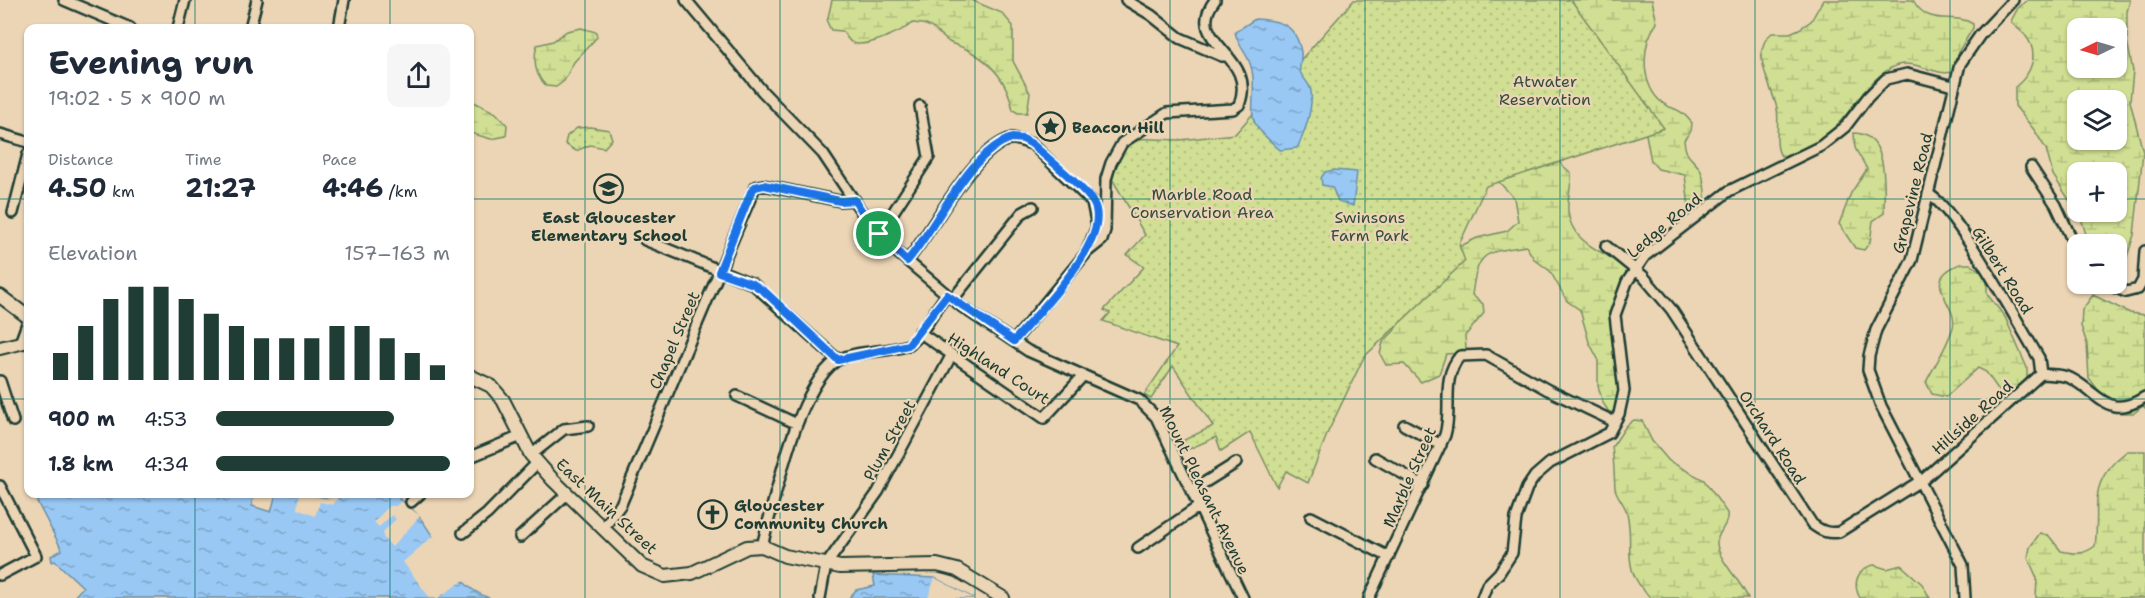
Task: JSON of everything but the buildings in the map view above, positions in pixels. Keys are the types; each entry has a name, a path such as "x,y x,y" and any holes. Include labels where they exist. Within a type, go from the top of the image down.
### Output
{"main road":[{"path":"0,296 24,316"},
{"path":"0,348 24,342"},
{"name":"East Main Street","path":"474,378 491,386 504,400 534,459 603,530 642,566 665,576 692,573 747,547 762,546"},
{"path":"762,546 785,556 826,565 937,565 957,570 1003,598"}],"street":[{"path":"64,0 121,24"},
{"path":"179,24 185,0"},
{"path":"251,24 257,0"},
{"path":"340,24 344,0"},
{"name":"Mount Pleasant Avenue","path":"686,0 763,92 824,154 879,234 907,261 950,297 1039,357 1139,400 1147,406 1156,417 1242,598"},
{"path":"1126,0 1151,15 1180,38 1228,57"},
{"path":"1014,341 1087,252 1102,240 1105,230 1106,179 1122,143 1167,113 1233,109 1239,105 1242,80 1238,67 1209,33 1206,25 1208,10 1215,0"},
{"name":"Grapevine Road","path":"1965,598 1963,565 1881,406 1868,370 1869,356 1876,330 1912,260 1953,86 1968,51 2013,0"},
{"name":"Ledge Road","path":"1615,422 1624,391 1616,315 1634,269 1645,256 1729,191 1821,146 1845,127 1868,97 1886,79 1907,74 1953,86"},
{"path":"879,234 929,157 920,106"},
{"path":"0,134 24,141"},
{"path":"907,261 940,218 967,174 994,146 1012,138 1023,139 1032,144 1092,202 1097,226 1087,252"},
{"path":"2031,167 2056,205 2069,234"},
{"path":"13,213 24,170"},
{"name":"Chapel Street","path":"603,530 621,504 755,187 764,185 840,201 855,200"},
{"name":"Gilbert Road","path":"1929,194 1944,205 1972,247 2039,358 2042,371"},
{"path":"762,546 797,424 813,388 823,373 838,360 908,345 1022,213 1033,207"},
{"path":"645,240 753,284 765,292 838,360"},
{"path":"1606,246 1634,269"},
{"path":"2127,292 2138,289 2143,280 2145,251"},
{"name":"Orchard Road","path":"1634,269 1643,276 1671,309 1812,524 1821,531 1839,532 1920,481"},
{"name":"Highland Court","path":"920,332 951,356 1044,418 1083,376"},
{"name":"Marble Street","path":"1369,598 1441,445 1450,415 1448,384 1450,371 1460,356 1486,355 1548,390 1615,422"},
{"name":"Plum Street","path":"826,565 878,492 951,356"},
{"path":"2042,371 2068,377 2101,402 2115,407 2130,406 2145,398"},
{"name":"Hillside Road","path":"1920,481 2042,371"},
{"path":"0,381 13,421"},
{"path":"737,396 797,424"},
{"path":"1482,598 1487,585 1499,573 1512,553 1516,518 1527,488 1535,476 1550,463 1609,433 1615,422"},
{"path":"462,533 487,514 534,459 564,429 588,426"},
{"path":"1404,426 1441,445"},
{"path":"474,455 521,436"},
{"path":"1375,458 1423,485"},
{"path":"1191,491 1236,463"},
{"path":"0,486 36,556 0,575"},
{"path":"520,537 567,494"},
{"path":"411,502 416,498"},
{"path":"1138,548 1171,523 1198,507"},
{"path":"1311,517 1389,557"},
{"path":"820,598 826,565"}],"green space":[{"path":"832,0 971,0 1002,13 1013,26 1013,61 1030,93 1027,113 1018,113 1013,110 1003,82 984,60 949,42 930,27 913,23 892,35 873,42 857,44 851,42 842,31 831,30 827,22"},
{"path":"1354,0 1571,0 1664,128 1486,186 1459,245 1465,261 1364,357 1328,432 1308,483 1286,471 1277,487 1250,432 1221,451 1216,437 1180,453 1176,444 1213,426 1173,366 1151,399 1144,395 1177,347 1103,321 1110,313 1104,310 1144,267 1127,255 1145,235 1111,177 1127,138 1180,140 1235,134"},
{"path":"1555,0 1652,0 1657,23 1648,40 1646,50 1648,81 1652,91 1662,103 1678,110 1692,123 1691,131 1684,140 1685,146 1702,173 1706,204 1697,212 1689,207 1685,175 1658,169 1651,161 1645,129"},
{"path":"1823,0 1913,0 1926,14 1965,20 1973,24 1973,28 1960,49 1952,72 1938,72 1905,64 1898,65 1883,73 1870,85 1833,130 1818,143 1801,152 1781,156 1777,146 1777,109 1764,70 1762,49 1772,33 1790,33 1811,21"},
{"path":"2028,0 2130,0 2127,18 2067,18 2067,78 2127,78 2127,41 2133,71 2130,101 2143,152 2134,235 2127,257 2127,234 2086,234 2082,222 2127,222 2127,162 2067,162 2067,196 2053,175 2046,149 2015,106 2015,87 2030,70 2033,56 2030,42 2011,21 2018,8"},
{"path":"581,28 596,32 597,37 574,62 564,81 556,87 546,86 539,77 536,67 537,45 553,41 567,31"},
{"path":"474,102 496,113 507,125 506,136 491,139 474,134"},
{"path":"590,127 609,130 612,139 604,148 590,145 576,151 565,144 567,136 577,128"},
{"path":"1854,133 1866,136 1874,143 1879,152 1884,177 1884,213 1873,221 1870,242 1864,250 1855,248 1839,224 1851,193 1867,169 1855,148"},
{"path":"1532,138 1571,173 1568,210 1575,231 1590,246 1630,267 1612,312 1621,391 1616,412 1609,412 1603,403 1598,386 1598,359 1589,342 1580,310 1567,301 1550,271 1534,259 1526,246 1492,253 1481,262 1474,280 1472,295 1483,304 1484,313 1465,336 1466,349 1463,353 1446,354 1439,374 1421,382 1404,364 1386,365 1380,354 1383,342 1394,331 1436,258 1477,238 1507,231 1518,221 1514,198 1498,181"},
{"path":"1960,264 1970,264 1982,272 1987,280 1987,294 2005,317 2027,368 2027,380 2012,394 2000,392 1986,372 1978,368 1946,397 1932,394 1926,382 1953,327 1951,310 1940,285 1942,278 1948,271"},
{"path":"2093,295 2130,313 2145,315 2145,408 2143,406 2134,413 2121,413 2111,407 2089,378 2087,344 2081,326 2082,310"},
{"path":"1634,420 1642,421 1652,441 1669,461 1704,480 1727,513 1726,522 1718,536 1717,544 1722,557 1748,598 1651,598 1641,587 1631,567 1627,513 1615,488 1612,447 1626,426"},
{"path":"2127,451 2145,451 2145,598 2036,598 2037,578 2028,558 2030,547 2040,533 2049,536 2061,551 2079,553 2095,546 2100,484 2114,463"},
{"path":"1874,565 1887,569 1901,565 1922,584 1930,598 1860,598 1856,587 1858,577 1864,569"}],"water":[{"path":"1255,19 1285,25 1299,43 1300,71 1310,88 1311,105 1297,148 1280,150 1254,122 1251,68 1235,32"},
{"path":"1334,170 1357,172 1353,206 1338,201 1332,187 1322,185 1321,178 1325,172"},
{"path":"35,498 253,498 252,506 271,512 275,498 333,500 334,498 400,498 421,519 461,579 474,590 489,598 73,598 83,587 55,561 52,562 51,556 62,550"},
{"path":"873,575 935,578 973,598 849,598 856,590 875,586"}],"pier":[{"path":"298,498 337,498 333,505 320,502 315,516 297,509"},
{"path":"401,501 420,516 392,547 383,537 383,532 396,519 392,515 379,527 374,522 389,506 396,506"},
{"path":"433,536 464,580 438,598 430,598 403,562"},
{"path":"935,578 973,598 928,598"}],"place":[{"name":"Beacon Hill","path":"1051,127"},
{"name":"East Gloucester Elementary School","path":"609,189"},
{"name":"Gloucester Community Church","path":"713,514"}],"route":[{"path":"1012,138 1023,139 1032,144 1092,202 1097,226 1087,252 1014,341 947,295 914,341 908,345 838,360 765,292 753,284 719,272 755,187 764,185 840,201 855,200 871,226 879,234 907,261 940,218 967,174 999,141 1012,138"}],"park label":[{"name":"Atwater Reservation","path":"1545,90"},
{"name":"Marble Road Conservation Area","path":"1202,203"},
{"name":"Swinsons Farm Park","path":"1370,226"}]}
